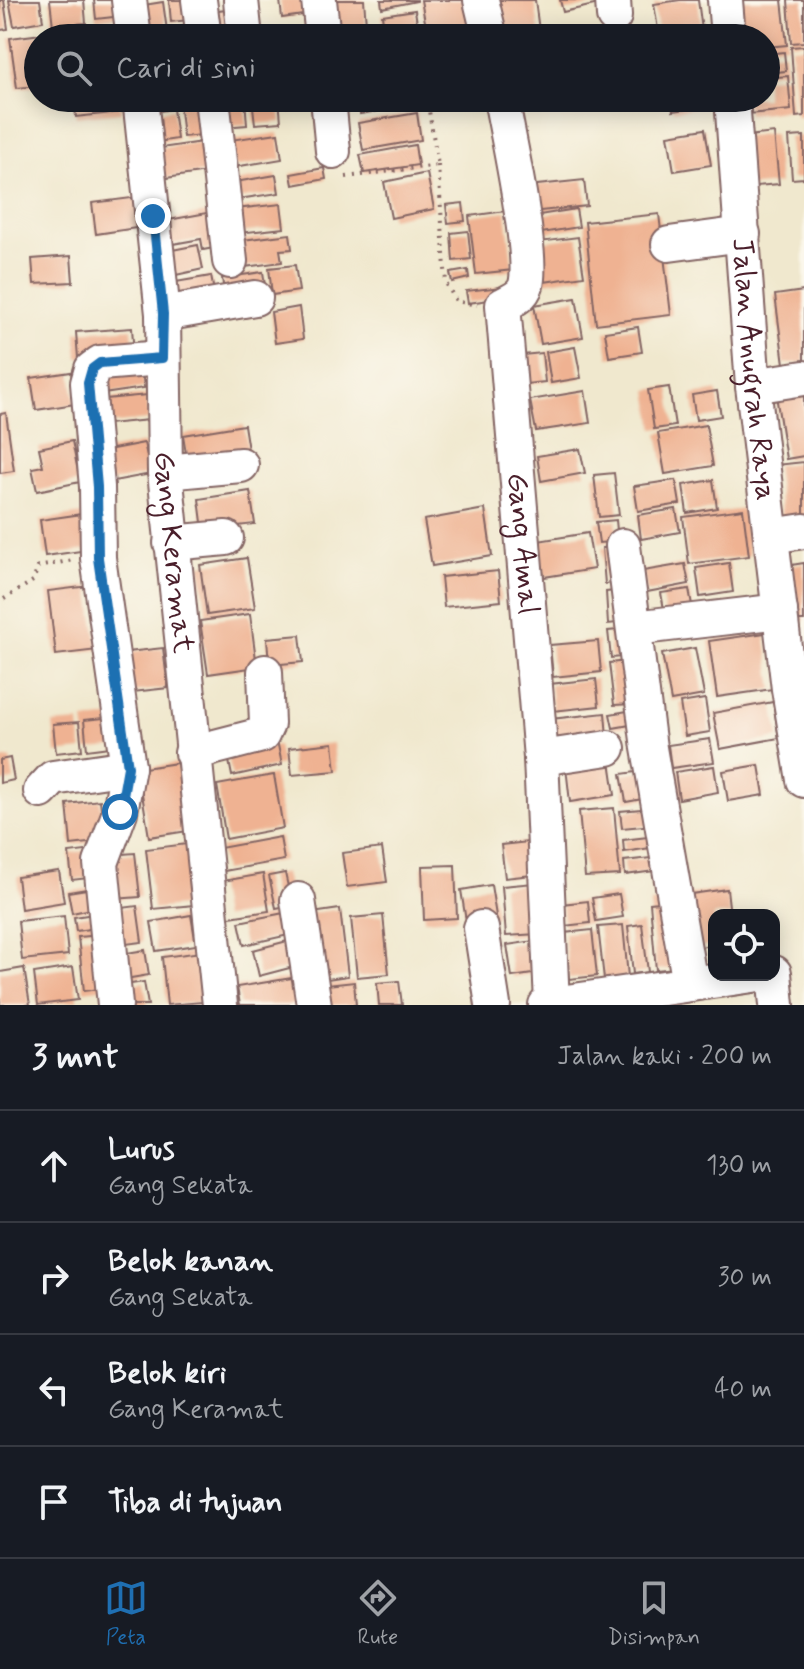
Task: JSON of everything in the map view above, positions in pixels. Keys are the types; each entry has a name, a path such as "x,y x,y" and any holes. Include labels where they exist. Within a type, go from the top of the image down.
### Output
{"street":[{"path":"129,0 132,24"},
{"path":"199,0 202,24"},
{"path":"241,0 244,24"},
{"path":"319,0 322,24"},
{"path":"481,0 487,24"},
{"path":"725,0 727,24"},
{"name":"Gang Keramat","path":"141,112 163,314 165,472 171,543 220,1005"},
{"path":"214,112 230,261"},
{"path":"329,112 333,151"},
{"path":"503,112 525,245 526,286 517,298 503,305"},
{"name":"Jalan Anugrah Raya","path":"733,112 753,386 788,534 780,611 798,697 804,780"},
{"path":"669,244 743,234"},
{"path":"163,314 255,298"},
{"name":"Gang Amal","path":"503,305 541,758 552,1004"},
{"path":"115,1005 101,863 120,812 128,767 98,558 97,487 88,395 92,369 106,362 162,358"},
{"path":"753,386 804,378"},
{"path":"165,472 241,465"},
{"path":"171,543 226,538"},
{"path":"623,546 649,748 675,992"},
{"path":"634,628 780,611"},
{"path":"192,753 262,735 267,724 265,672"},
{"path":"541,758 608,748"},
{"path":"41,791 53,778 128,767"},
{"path":"298,900 314,1005"},
{"path":"481,928 493,1005"},
{"path":"780,971 804,967"},
{"path":"546,1005 675,992 725,981"},
{"path":"775,981 777,1005"}],"path":[{"path":"429,112 438,165 449,292 464,305 503,305"},
{"path":"333,151 338,177 438,165"},
{"path":"4,599 33,581 35,571 47,563 98,558"}],"building":[{"path":"0,0 4,0 8,29 0,30"},
{"path":"9,0 40,0 43,21 14,26"},
{"path":"50,0 84,0 86,23 53,24"},
{"path":"94,0 120,0 122,16 96,19"},
{"path":"169,0 196,0 198,19 171,22"},
{"path":"280,0 308,0 310,14 282,18"},
{"path":"335,0 364,0 366,24 337,24"},
{"path":"381,0 417,0 417,1 382,8"},
{"path":"421,0 466,0 470,24 425,24"},
{"path":"495,0 535,0 538,24 498,24"},
{"path":"560,0 602,0 603,3 563,12"},
{"path":"698,0 701,24 657,24 654,4"},
{"path":"737,0 782,0 787,45 780,46 780,24 740,24"},
{"path":"788,0 804,0 804,42 791,43"},
{"path":"163,2 166,24 140,24 138,6"},
{"path":"236,8 238,24 220,24 218,10"},
{"path":"415,10 417,24 383,24 382,15"},
{"path":"24,36 24,87 17,88 10,38"},
{"path":"804,46 804,116 796,117 791,47"},
{"path":"780,52 784,52 786,71 780,72"},
{"path":"788,76 791,110 780,111 780,77"},
{"path":"75,112 121,112 76,117"},
{"path":"173,112 177,139 151,143 147,113"},
{"path":"180,112 208,112 211,134 183,137"},
{"path":"221,112 246,112 247,125 223,127"},
{"path":"254,112 280,112 281,122 255,124"},
{"path":"417,113 421,140 363,150 358,123"},
{"path":"705,129 711,165 674,171 668,135"},
{"path":"278,133 282,159 234,167 230,140"},
{"path":"774,133 779,184 745,187 740,137"},
{"path":"804,136 804,178 792,179 789,137"},
{"path":"209,141 214,171 152,180 147,150"},
{"path":"415,145 418,165 364,173 360,155"},
{"path":"324,168 326,179 293,185 291,174"},
{"path":"427,173 434,209 391,218 384,182"},
{"path":"276,175 279,193 238,199 235,182"},
{"path":"584,180 587,206 531,212 528,186"},
{"path":"139,197 143,227 96,234 92,203"},
{"path":"463,203 465,221 448,223 446,205"},
{"path":"281,204 284,228 239,233 236,209"},
{"path":"576,209 579,227 535,234 533,216"},
{"path":"218,211 224,246 203,250 201,239 167,245 163,221"},
{"path":"506,211 513,270 476,274 469,216"},
{"path":"659,214 671,315 596,324 585,222"},
{"path":"468,231 471,259 453,261 451,233"},
{"path":"290,234 292,249 280,250 282,262 237,268 234,241"},
{"path":"578,237 584,276 544,282 539,242"},
{"path":"198,245 203,269 167,277 162,252"},
{"path":"71,256 73,282 34,284 32,259"},
{"path":"295,265 299,291 272,295 269,268"},
{"path":"468,270 469,278 452,282 450,273"},
{"path":"263,272 266,292 225,298 222,278"},
{"path":"211,276 215,297 173,304 170,283"},
{"path":"501,287 503,298 468,303 466,291"},
{"path":"804,291 804,362 784,364 775,295"},
{"path":"576,298 583,337 541,344 534,305"},
{"path":"299,307 303,339 275,343 271,312"},
{"path":"638,327 642,352 609,357 605,332"},
{"path":"132,328 134,354 78,358 76,332"},
{"path":"575,347 581,378 551,383 546,352"},
{"path":"542,353 545,382 526,384 523,355"},
{"path":"142,370 144,388 103,394 100,375"},
{"path":"71,372 75,404 36,410 31,378"},
{"path":"669,387 675,426 654,429 648,390"},
{"path":"585,391 590,423 536,431 530,400"},
{"path":"717,391 721,416 696,420 692,395"},
{"path":"804,391 804,456 786,459 776,395"},
{"path":"147,395 149,420 108,424 106,399"},
{"path":"6,413 14,471 0,473 0,414"},
{"path":"244,425 248,450 187,459 183,435"},
{"path":"706,425 713,466 665,474 658,433"},
{"path":"72,441 80,482 37,491 32,468 43,466 39,448"},
{"path":"144,443 151,474 103,483 97,452"},
{"path":"580,449 585,473 541,481 537,456"},
{"path":"804,462 804,520 782,522 776,465"},
{"path":"614,473 619,515 599,517 594,475"},
{"path":"676,480 680,504 638,511 634,486"},
{"path":"713,480 717,508 687,513 683,485"},
{"path":"250,491 255,524 203,530 199,499"},
{"path":"485,509 492,556 432,566 424,520"},
{"path":"676,509 680,532 641,539 638,515"},
{"path":"743,509 749,556 689,564 683,517"},
{"path":"82,514 88,550 45,556 40,520"},
{"path":"616,520 618,541 599,543 596,522"},
{"path":"588,533 594,569 544,577 538,541"},
{"path":"620,547 623,582 605,584 602,548"},
{"path":"247,558 255,608 207,615 200,565"},
{"path":"729,563 733,592 700,597 696,568"},
{"path":"804,563 804,621 799,621 791,565"},
{"path":"685,564 689,584 647,592 643,571"},
{"path":"498,571 501,601 444,607 441,577"},
{"path":"89,586 98,650 56,655 48,591"},
{"path":"689,589 694,616 666,620 661,593"},
{"path":"624,590 627,622 608,624 606,592"},
{"path":"250,614 257,667 208,674 200,621"},
{"path":"629,629 632,656 611,658 608,631"},
{"path":"765,633 773,689 717,697 709,641"},
{"path":"300,635 303,662 269,665 267,638"},
{"path":"598,641 601,672 553,677 550,645"},
{"path":"163,648 168,688 124,693 119,653"},
{"path":"695,648 704,695 671,701 662,654"},
{"path":"628,661 633,704 614,705 609,663"},
{"path":"596,679 599,706 553,711 550,684"},
{"path":"705,699 710,732 685,736 680,703"},
{"path":"773,702 779,738 720,749 713,713"},
{"path":"639,709 641,723 613,728 610,714"},
{"path":"605,713 607,737 554,743 551,719"},
{"path":"114,717 118,746 87,750 84,720"},
{"path":"79,722 82,750 56,753 53,724"},
{"path":"710,739 714,762 671,768 668,745"},
{"path":"333,743 336,771 292,775 289,748"},
{"path":"278,745 282,765 232,776 228,756"},
{"path":"10,758 14,780 0,783 0,760"},
{"path":"610,761 615,795 570,802 566,767"},
{"path":"177,763 188,831 149,837 138,769"},
{"path":"759,765 764,795 728,801 723,771"},
{"path":"714,766 718,792 679,799 675,772"},
{"path":"643,771 648,798 626,802 621,774"},
{"path":"274,775 283,828 226,839 217,785"},
{"path":"100,800 105,841 71,845 67,804"},
{"path":"614,808 620,875 585,877 579,811"},
{"path":"652,808 654,825 622,828 620,811"},
{"path":"656,836 657,847 624,852 623,840"},
{"path":"280,837 284,860 224,871 220,848"},
{"path":"537,841 541,874 505,878 501,845"},
{"path":"187,844 194,905 153,909 146,849"},
{"path":"382,848 387,882 347,887 342,853"},
{"path":"93,850 97,877 72,880 69,853"},
{"path":"135,853 140,897 114,899 109,855"},
{"path":"660,857 662,870 625,875 624,861"},
{"path":"455,865 457,918 424,920 422,866"},
{"path":"59,871 64,902 21,909 17,877"},
{"path":"285,873 292,905 276,908 269,876"},
{"path":"263,874 269,911 223,918 217,882"},
{"path":"534,883 538,934 506,936 502,886"},
{"path":"491,885 496,916 466,921 461,890"},
{"path":"93,888 96,908 72,913 68,892"},
{"path":"727,889 729,909 708,909 708,946 692,948 684,895"},
{"path":"619,894 623,917 596,921 592,898"},
{"path":"588,901 590,923 564,926 562,904"},
{"path":"669,901 675,968 656,970 650,903"},
{"path":"137,906 142,942 118,945 114,909"},
{"path":"340,909 348,976 320,980 312,913"},
{"path":"289,912 293,934 244,945 239,922"},
{"path":"94,914 96,928 76,931 74,917"},
{"path":"191,915 196,945 156,951 151,922"},
{"path":"383,915 389,974 357,977 351,918"},
{"path":"64,916 68,955 22,960 18,921"},
{"path":"642,924 648,972 633,974 628,926"},
{"path":"623,925 628,977 604,979 598,927"},
{"path":"592,930 597,976 569,979 564,933"},
{"path":"102,935 108,988 84,991 78,937"},
{"path":"295,939 301,965 259,976 253,950"},
{"path":"541,940 546,972 512,977 507,945"},
{"path":"145,950 149,975 119,980 115,955"},
{"path":"209,951 215,1001 167,1005 162,957"},
{"path":"73,967 78,1000 38,1005 34,973"},
{"path":"24,968 30,1005 0,1005 0,972"},
{"path":"298,977 302,1005 240,1005 237,987"},
{"path":"399,981 402,1005 379,1005 377,983"},
{"path":"144,982 148,1005 121,1005 118,986"},
{"path":"354,982 356,1005 320,1005 318,986"}],"route":[{"path":"120,812 128,767 98,558 97,487 88,383 92,369 100,363 162,358 163,314 153,216"}]}
